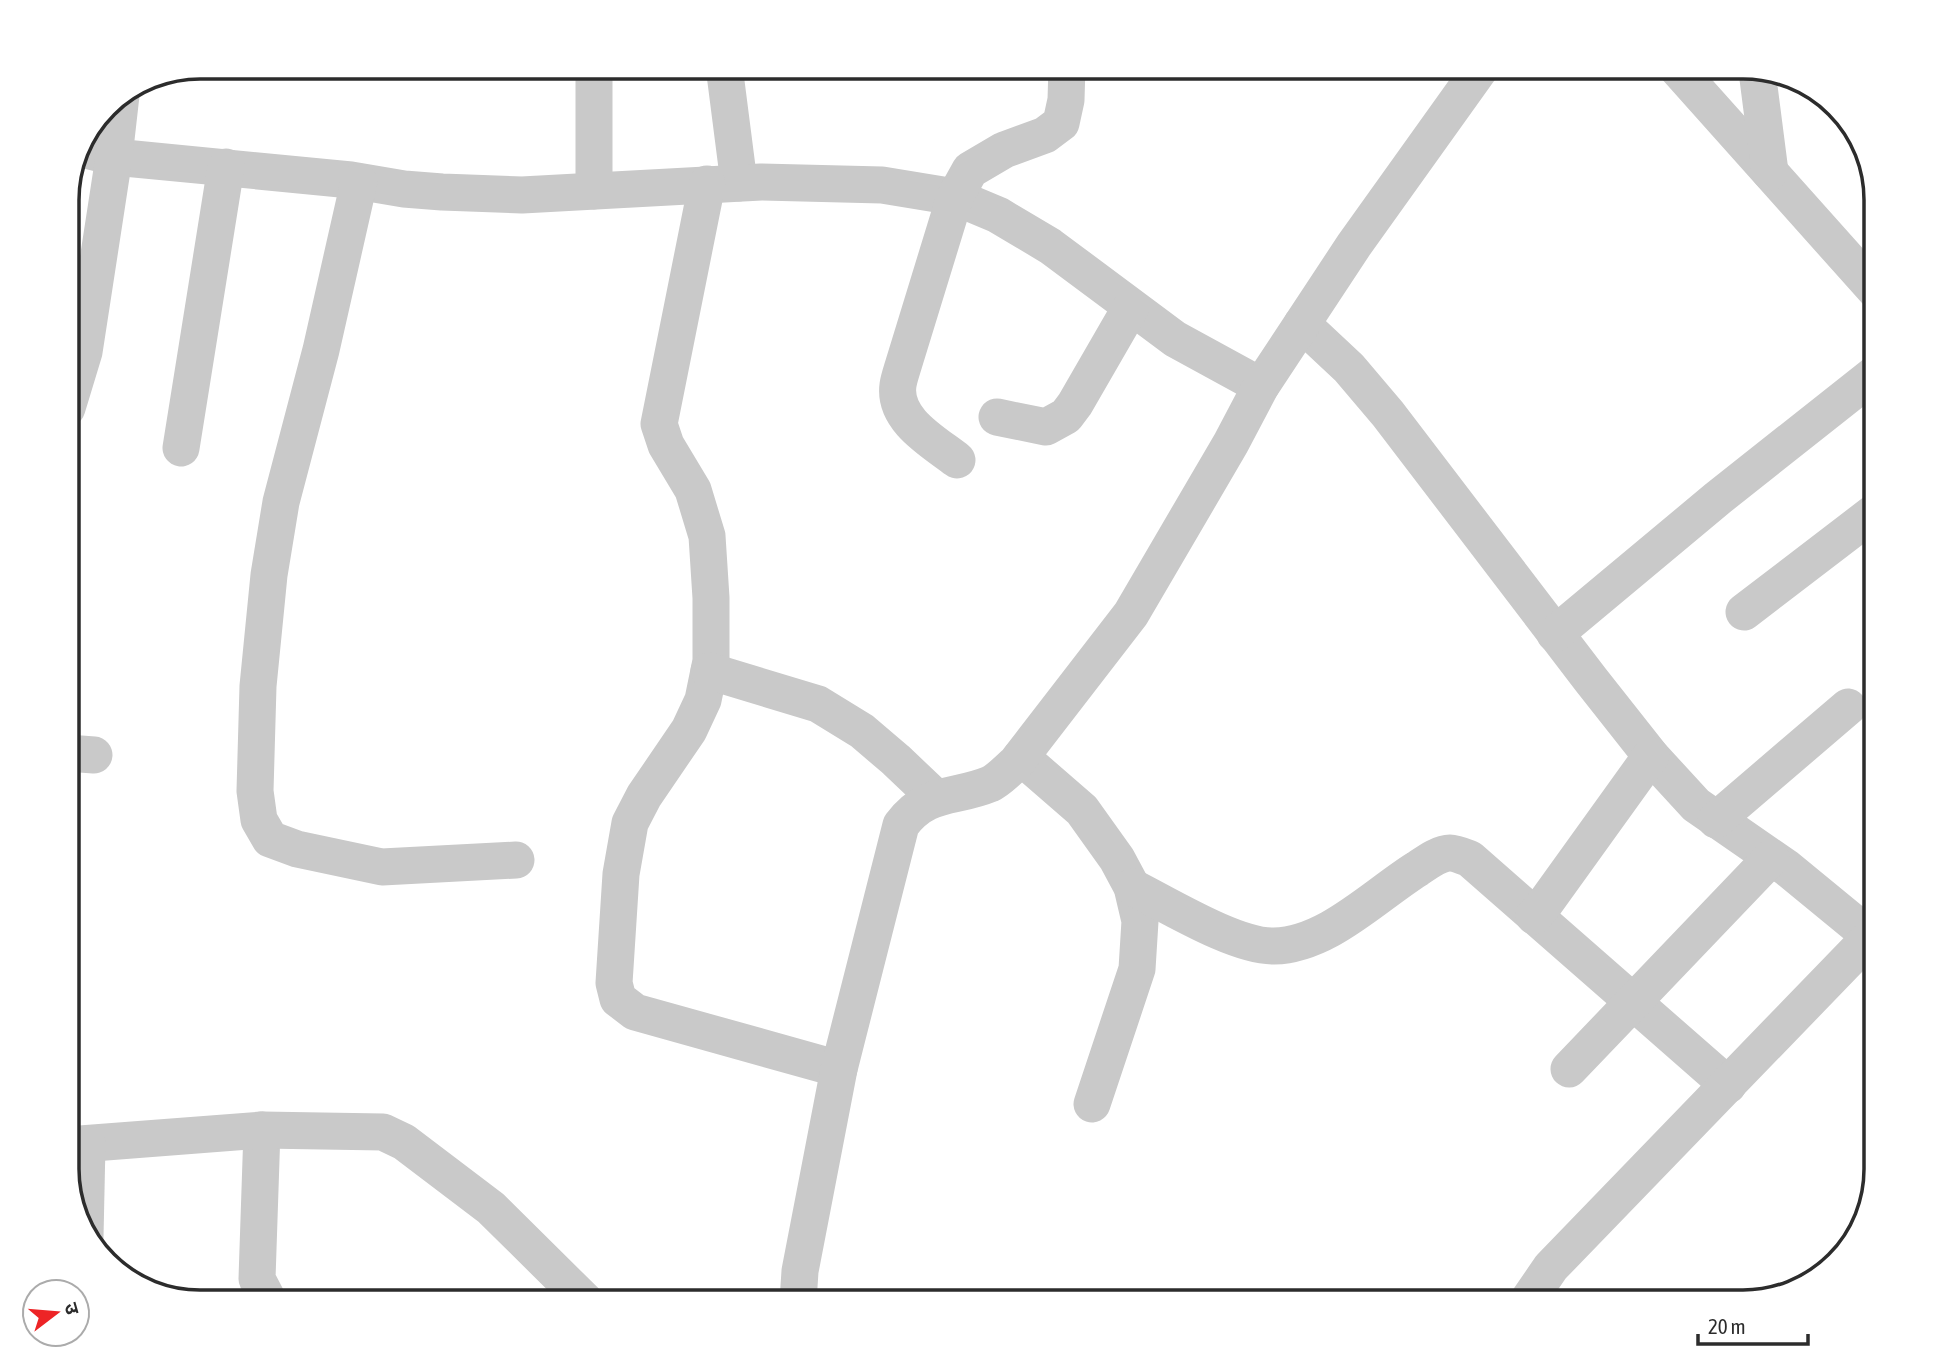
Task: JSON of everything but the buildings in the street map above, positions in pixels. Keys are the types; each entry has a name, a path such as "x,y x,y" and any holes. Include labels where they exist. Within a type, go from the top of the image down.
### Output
{"street":[{"path":"594,79 594,191"},
{"path":"723,79 723,183 659,424 666,445 693,490 707,536 711,661 702,700 689,730 644,796 630,823 621,874 614,983 618,999 635,1012 839,1069"},
{"path":"957,460 916,428 904,413 897,387 955,197 970,170 1004,150 1045,135 1061,123 1067,79"},
{"path":"799,1290 800,1271 839,1069 901,825 913,809 936,798 992,783 1021,757 1131,614 1231,443 1261,386 1354,245 1473,79"},
{"path":"1687,79 1864,277"},
{"path":"1758,80 1770,172"},
{"path":"79,368 84,352 100,153 113,116"},
{"path":"100,153 404,189 469,193 522,195 723,183 882,185 955,197 998,215 1050,247 1175,339 1261,386"},
{"path":"181,448 226,167"},
{"path":"359,182 321,350 281,502 269,575 258,686 255,791 259,820 270,839 297,849 382,867 516,860"},
{"path":"998,417 1046,427 1066,416 1131,307"},
{"path":"1302,324 1349,368 1388,414 1651,756 1696,805 1787,868 1864,927"},
{"path":"1555,634 1718,498 1864,383"},
{"path":"1744,612 1864,521"},
{"path":"709,671 818,704 862,731 936,798"},
{"path":"1716,820 1848,707"},
{"path":"1534,916 1651,756"},
{"path":"1021,757 1082,810 1117,859 1132,887 1140,921 1137,969 1092,1104"},
{"path":"1132,887 1242,942 1273,947 1297,943 1327,932 1391,885 1431,860 1450,853 1470,859 1728,1085"},
{"path":"1569,1069 1771,858"},
{"path":"1536,1290 1551,1267 1864,946"},
{"path":"262,1130 257,1279 262,1290"},
{"path":"79,1145 262,1130 383,1132 404,1142 491,1208 573,1290"},
{"path":"79,1168 81,1186"}]}
